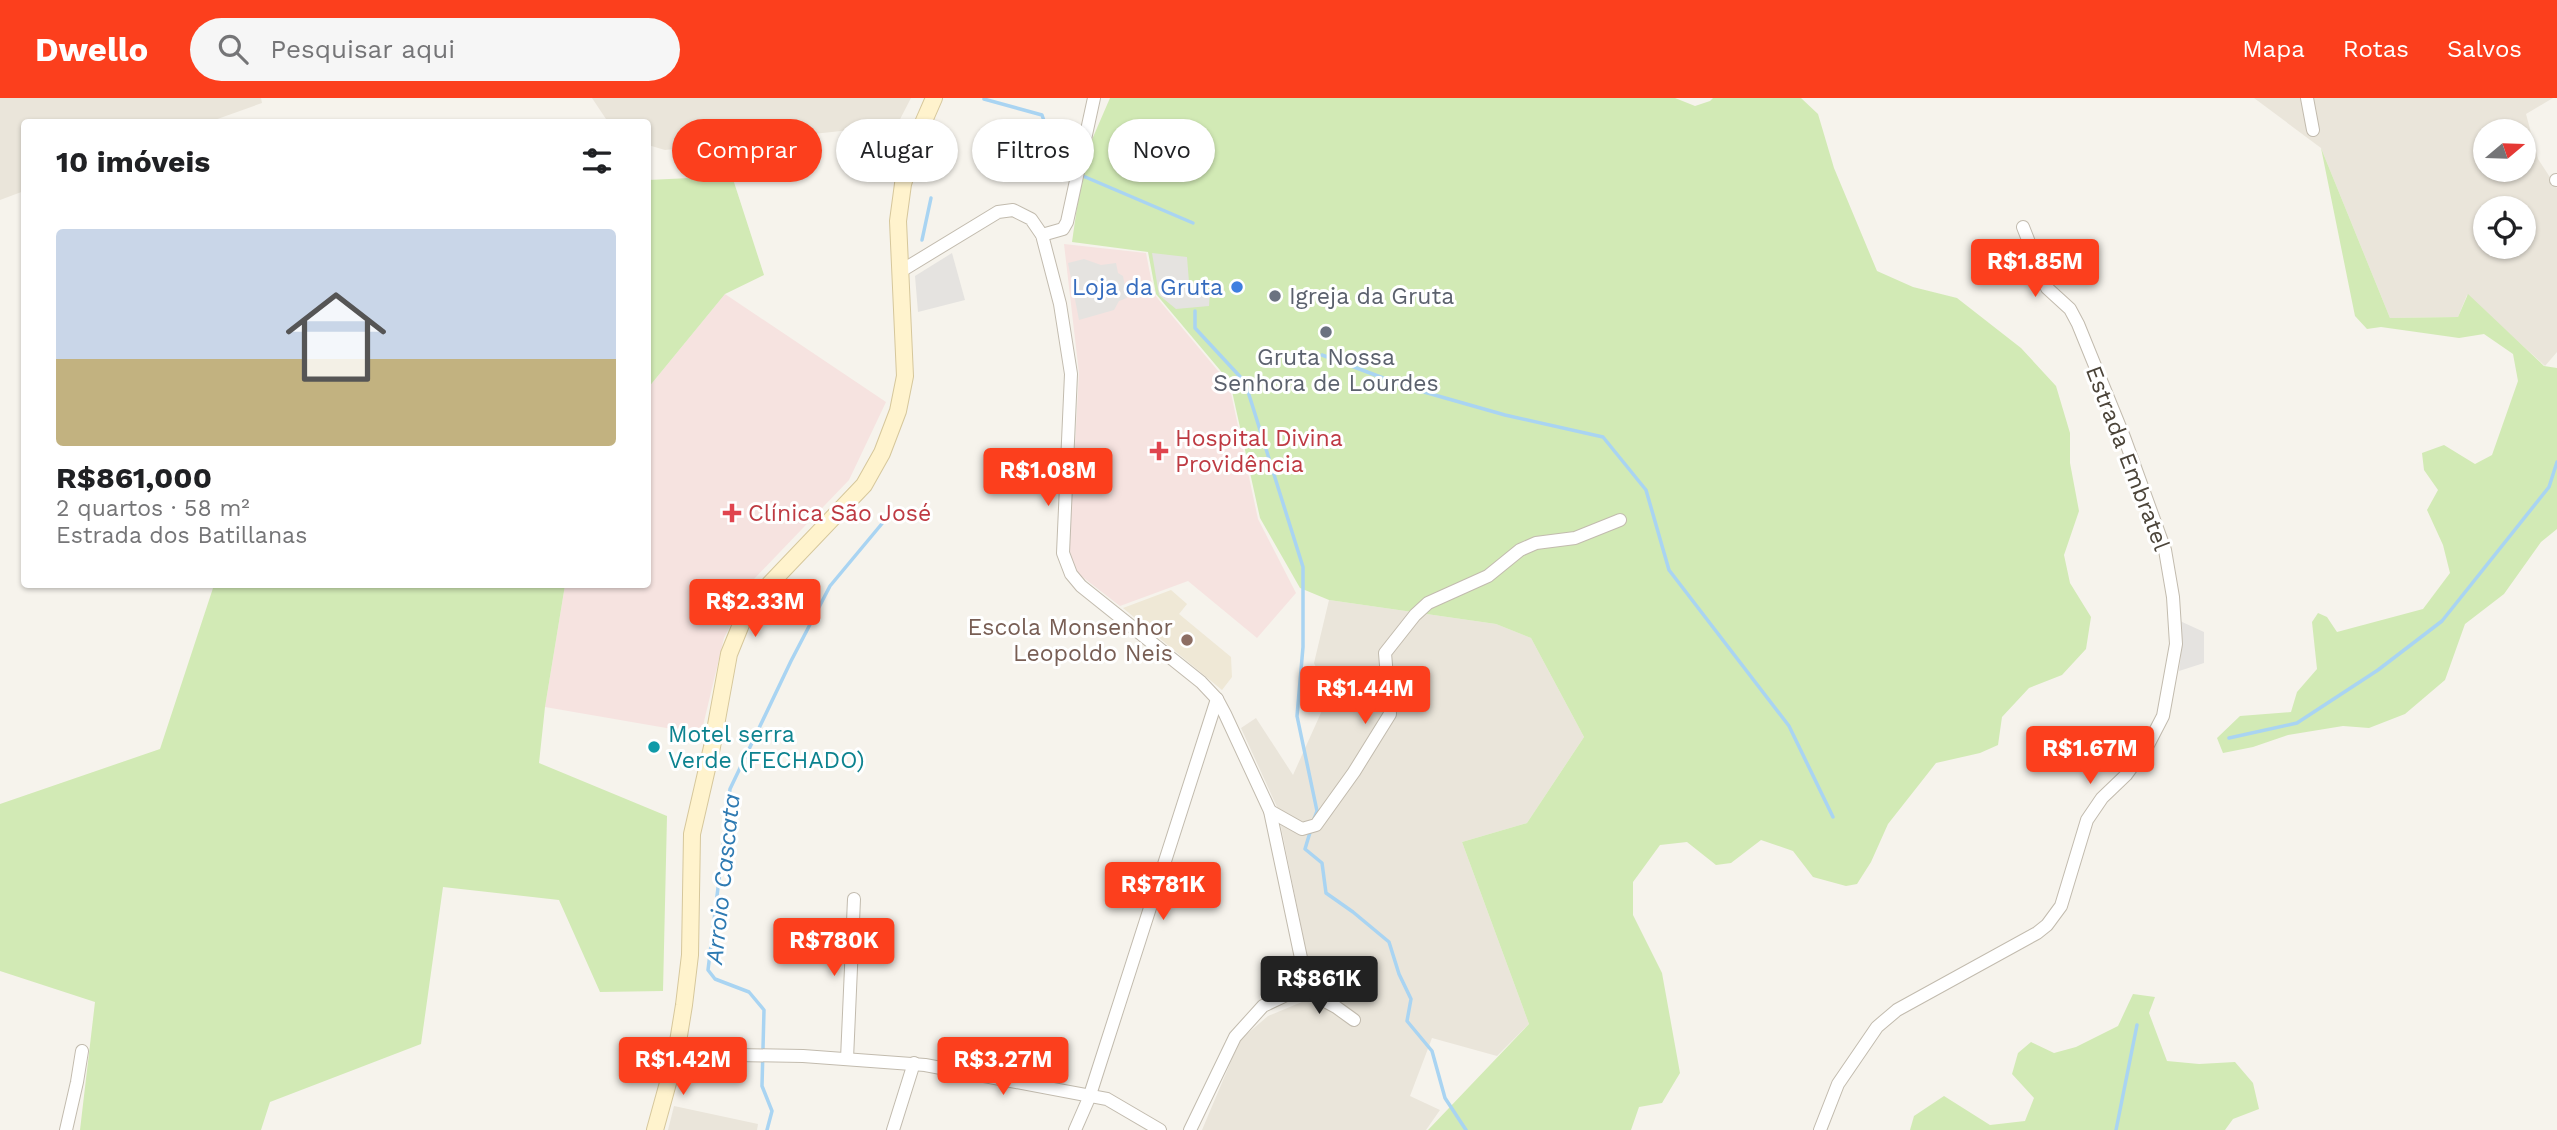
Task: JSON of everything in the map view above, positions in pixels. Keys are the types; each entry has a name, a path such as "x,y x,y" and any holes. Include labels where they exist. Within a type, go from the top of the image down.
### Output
{"main road":[{"path":"655,1130 676,1054 690,955 692,834 729,654 744,617 751,608 796,555 864,485 882,453 898,411 905,376 898,221 903,184 920,130 934,98"}],"street":[{"path":"1042,234 1063,229 1067,222 1094,98"},
{"path":"2307,98 2313,130"},
{"path":"901,271 998,212 1013,210 1031,219 1042,234 1060,304 1071,373 1063,553 1070,574 1201,682 1217,699 1270,811 1305,977 1301,988 1263,1006 1235,1037 1189,1130"},
{"name":"Estrada Embratel","path":"1820,1130 1838,1084 1877,1027 1897,1010 2048,925 2061,906 2087,820 2102,798 2126,775 2148,745 2163,716 2176,644 2173,597 2165,550 2123,437 2070,309 2047,288 2023,228"},
{"path":"1270,811 1302,829 1316,825 1354,772 1390,714 1385,653 1428,603 1488,576 1520,550 1536,543 1575,538 1620,520"},
{"path":"1074,1130 1089,1098 1217,699"},
{"path":"847,1059 854,899"},
{"path":"1301,988 1354,1020"},
{"path":"66,1130 82,1051"},
{"path":"676,1054 914,1063 1089,1098 1107,1099 1160,1130"},
{"path":"894,1130 914,1063"}],"shaded area":[{"path":"0,98 261,98 262,103 217,119 21,119 21,192 0,200"},
{"path":"592,98 911,98 900,119 836,119 836,132 822,133 822,119 672,119 672,149 665,150 651,146 651,119 606,119"},
{"path":"2254,98 2553,98 2526,114 2527,119 2473,119 2473,182 2536,182 2536,152 2557,188 2557,352 2545,366 2467,295 2458,317 2390,318 2321,148"},
{"name":"Hospital Divina Providência","path":"1064,244 1146,253 1154,294 1229,384 1258,519 1296,593 1257,638 1188,581 1120,606 1076,572 1069,553 1079,373"},
{"path":"952,253 965,300 918,312 915,276"},
{"path":"1152,253 1187,257 1189,282 1210,290 1209,306 1176,309 1159,295"},
{"path":"1084,259 1101,265 1116,263 1118,273 1123,276 1127,298 1119,301 1114,310 1079,320 1068,263"},
{"name":"Clínica São José","path":"725,294 886,402 849,480 754,579 724,638 701,734 545,707 565,588 651,588 651,384"},
{"name":"Escola Monsenhor Leopoldo Neis","path":"1171,590 1187,604 1179,614 1231,657 1232,677 1222,690 1123,608"},
{"path":"1329,600 1496,624 1531,638 1584,737 1527,823 1462,842 1529,1024 1497,1056 1432,1038 1410,1096 1440,1110 1426,1130 1202,1130 1240,1040 1268,1016 1309,999 1313,985 1277,807 1241,728 1256,718 1293,775 1329,695 1314,663"},
{"path":"2180,621 2204,632 2204,663 2179,671 2182,646"},
{"path":"674,1106 758,1124 757,1130 668,1130"}],"green space":[{"path":"1110,98 1675,98 1695,106 1713,98 1801,98 1818,114 1834,168 1877,271 1913,287 1957,298 2021,348 2056,386 2070,433 2070,463 2079,511 2064,555 2070,583 2091,617 2086,649 2062,675 2029,688 2002,717 1998,745 1980,753 1936,763 1888,824 1871,862 1857,884 1846,886 1813,877 1793,851 1761,840 1731,863 1716,865 1687,842 1660,845 1633,882 1633,915 1662,973 1680,1073 1662,1103 1639,1107 1631,1130 1428,1130 1529,1024 1462,842 1527,823 1584,737 1531,638 1496,624 1329,600 1300,588 1260,518 1230,382 1156,294 1148,252 1072,242 1081,182 1094,182 1094,135"},
{"path":"2321,148 2390,318 2458,317 2468,294 2544,366 2557,368 2557,529 2541,542 2504,594 2465,624 2445,680 2405,714 2369,728 2343,726 2288,735 2253,747 2223,753 2217,738 2240,716 2291,712 2297,692 2317,669 2312,622 2318,613 2327,617 2337,632 2423,609 2450,573 2443,545 2427,510 2438,490 2424,470 2422,453 2444,445 2475,464 2492,455 2518,381 2513,354 2484,334 2459,338 2381,327 2367,329 2355,316"},
{"path":"651,180 734,182 764,275 725,294 651,384"},
{"path":"213,588 565,588 545,707 539,763 667,816 663,991 600,992 559,900 443,887 421,1044 270,1102 261,1130 80,1130 95,1002 0,971 0,804 160,749"},
{"path":"2133,994 2155,997 2149,1013 2167,1061 2199,1064 2235,1062 2253,1083 2259,1109 2233,1119 2225,1130 1910,1130 1914,1116 1944,1096 1990,1125 2025,1121 2034,1098 2012,1074 2018,1053 2031,1042 2054,1053 2076,1047 2118,1026"}],"waterway":[{"path":"984,99 1042,115 1043,119"},
{"path":"1094,181 1193,223"},
{"name":"Arroio Cascata","path":"922,240 931,198"},
{"path":"1195,311 1195,328 1245,382 1303,567 1303,647 1297,716 1317,811 1314,819"},
{"path":"1322,355 1410,388 1505,415 1603,437 1646,490 1669,570 1789,726 1833,817"},
{"path":"2229,738 2297,723 2378,670 2442,621 2549,487 2557,462"},
{"name":"Arroio Cascata","path":"767,1130 772,1111 762,1086 764,1010 749,992 715,979 708,970 730,789 830,586 890,514"},
{"path":"1311,829 1305,849 1322,863 1326,893 1389,942 1399,974 1411,999 1407,1021 1432,1051 1445,1098 1466,1130"},
{"path":"2116,1130 2137,1025"}],"place":[{"name":"Loja da Gruta","path":"1237,287"},
{"name":"Igreja da Gruta","path":"1275,296"},
{"name":"Gruta Nossa Senhora de Lourdes","path":"1326,332"},
{"name":"Hospital Divina Providência","path":"1159,451"},
{"name":"Clínica São José","path":"732,513"},
{"name":"Escola Monsenhor Leopoldo Neis","path":"1187,640"},
{"name":"Motel serra Verde (FECHADO)","path":"654,747"}]}
